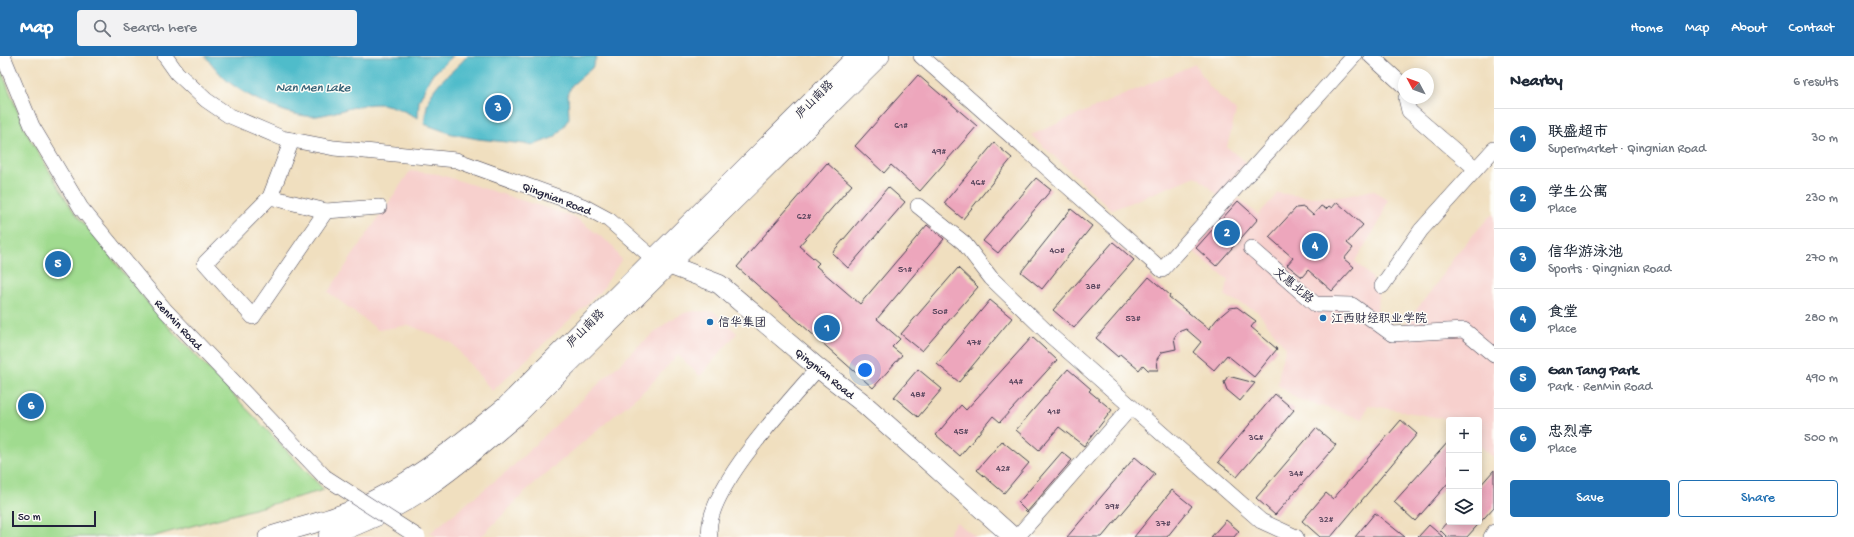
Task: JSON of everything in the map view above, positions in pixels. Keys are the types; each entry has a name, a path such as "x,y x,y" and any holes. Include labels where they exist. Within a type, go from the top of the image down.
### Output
{"main road":[{"name":"庐山南路","path":"328,537 358,525 414,496 463,461 516,416 857,56"},
{"name":"庐山南路","path":"268,537 350,511 402,485 455,448 506,406 662,262 880,56"},
{"name":"Qingnian Road","path":"662,262 719,284 818,368 862,403 1013,537"}],"street":[{"name":"RenMin Road","path":"3,56 32,126 81,208 166,311 325,477 418,537"},
{"name":"Qingnian Road","path":"166,56 177,73 206,100 228,116 282,138 292,140 334,148 456,160 583,206 609,220 662,262"},
{"path":"921,56 1162,270 1354,56"},
{"path":"1371,56 1398,81"},
{"path":"1407,104 1409,111 1475,168"},
{"path":"292,140 270,198 205,263 252,316 326,211"},
{"path":"1382,286 1421,230 1475,168 1494,149"},
{"path":"270,198 326,211 379,207"},
{"path":"918,206 964,243 991,278 1051,336 1131,407 1262,521 1296,537"},
{"name":"文惠北路","path":"1251,248 1315,304 1352,305 1392,334 1464,330 1494,355"},
{"path":"710,537 708,528 724,487 741,461 818,368"},
{"path":"1017,537 1131,407"},
{"path":"1491,537 1494,532"}],"shaded area":[{"path":"1195,64 1210,87 1236,111 1227,147 1246,162 1218,195 1196,176 1112,210 1031,135"},
{"path":"410,171 438,174 575,217 612,245 621,260 602,290 492,391 452,343 409,325 378,330 328,292"},
{"name":"江西财经职业学院","path":"1373,190 1388,200 1379,223 1355,261 1372,278 1378,293 1377,312 1396,328 1405,324 1435,286 1457,253 1489,217 1494,214 1494,458 1482,448 1482,417 1446,417 1446,419 1368,405 1363,419 1297,399 1278,385 1280,365 1286,348 1257,311 1225,296 1228,280 1193,251 1238,198 1258,215 1278,193 1307,197 1346,196"},
{"path":"689,311 714,312 737,333 700,376 678,355 647,388 529,488 481,537 438,537 430,533 512,467 638,346 670,320"},
{"path":"956,522 976,537 946,537"}],"green space":[{"path":"0,68 26,132 72,209 161,319 324,490 151,537 0,537"}],"water":[{"name":"Nan Men Lake","path":"205,56 453,56 431,76 419,101 418,118 395,107 380,104 364,105 317,116 307,116 284,111 260,101 238,89 220,74"},
{"path":"467,56 597,56 592,68 572,85 568,94 569,118 564,126 555,137 534,145 478,139 452,134 424,124 428,102 432,93 441,81"}],"building":[{"path":"918,75 977,126 920,191 891,165 884,173 855,146"},
{"path":"994,143 1012,158 963,219 944,203"},
{"path":"827,163 852,185 799,246 819,263 816,266 860,304 927,225 944,239 877,319 900,339 892,347 902,355 873,388 737,267"},
{"path":"1036,178 1051,190 998,253 983,241"},
{"path":"888,187 905,202 848,268 832,253"},
{"path":"1238,201 1258,219 1216,266 1196,248"},
{"path":"1337,202 1363,225 1347,243 1353,248 1344,259 1354,267 1332,291 1308,270 1302,277 1287,265 1293,258 1269,237 1296,208 1304,207 1313,215 1321,206 1326,209 1329,206 1332,208"},
{"path":"1071,209 1092,226 1042,289 1021,272"},
{"path":"1113,242 1134,260 1074,328 1053,310"},
{"path":"958,268 978,287 922,351 901,334"},
{"path":"1149,277 1170,295 1169,297 1209,329 1217,319 1230,308 1237,307 1256,321 1251,327 1277,349 1254,377 1227,355 1214,370 1193,352 1201,342 1186,329 1178,332 1174,338 1176,349 1162,352 1157,359 1158,370 1148,370 1143,365 1139,370 1120,354 1118,357 1096,338"},
{"path":"990,300 1012,318 959,382 937,364"},
{"path":"1032,337 1057,360 1000,422 993,416 960,456 936,435 961,405 966,410"},
{"path":"918,369 942,389 918,417 894,397"},
{"path":"1068,369 1091,389 1089,391 1112,410 1084,446 1059,427 1039,450 1016,430"},
{"path":"1228,376 1255,383 1240,401 1227,390 1224,382"},
{"path":"1275,394 1294,410 1237,477 1218,462"},
{"path":"1401,420 1417,434 1331,537 1320,537 1302,521 1326,493 1333,499"},
{"path":"1316,428 1336,445 1275,515 1256,498"},
{"path":"1002,441 1029,463 1004,493 977,470"},
{"path":"1446,444 1446,485 1415,521 1394,502"},
{"path":"1062,452 1072,460 1027,512 1018,503"},
{"path":"1135,457 1155,474 1102,537 1067,537"},
{"path":"1494,470 1494,507 1482,520 1482,489 1482,484"},
{"path":"1172,490 1192,506 1167,537 1134,537"},
{"path":"1375,513 1405,537 1355,537"},
{"path":"1226,520 1239,531 1234,537 1211,537"},
{"path":"1446,523 1446,525 1478,525 1467,537 1447,537 1440,530"},
{"path":"1429,525 1443,537 1418,537"}],"place":[{"name":"信华游泳池","path":"498,108"},
{"name":"学生公寓","path":"1227,233"},
{"name":"食堂","path":"1315,246"},
{"name":"Gan Tang Park","path":"58,264"},
{"name":"江西财经职业学院","path":"1323,318"},
{"name":"信华集团","path":"710,322"},
{"name":"联盛超市","path":"827,328"},
{"name":"忠烈亭","path":"31,406"}]}
